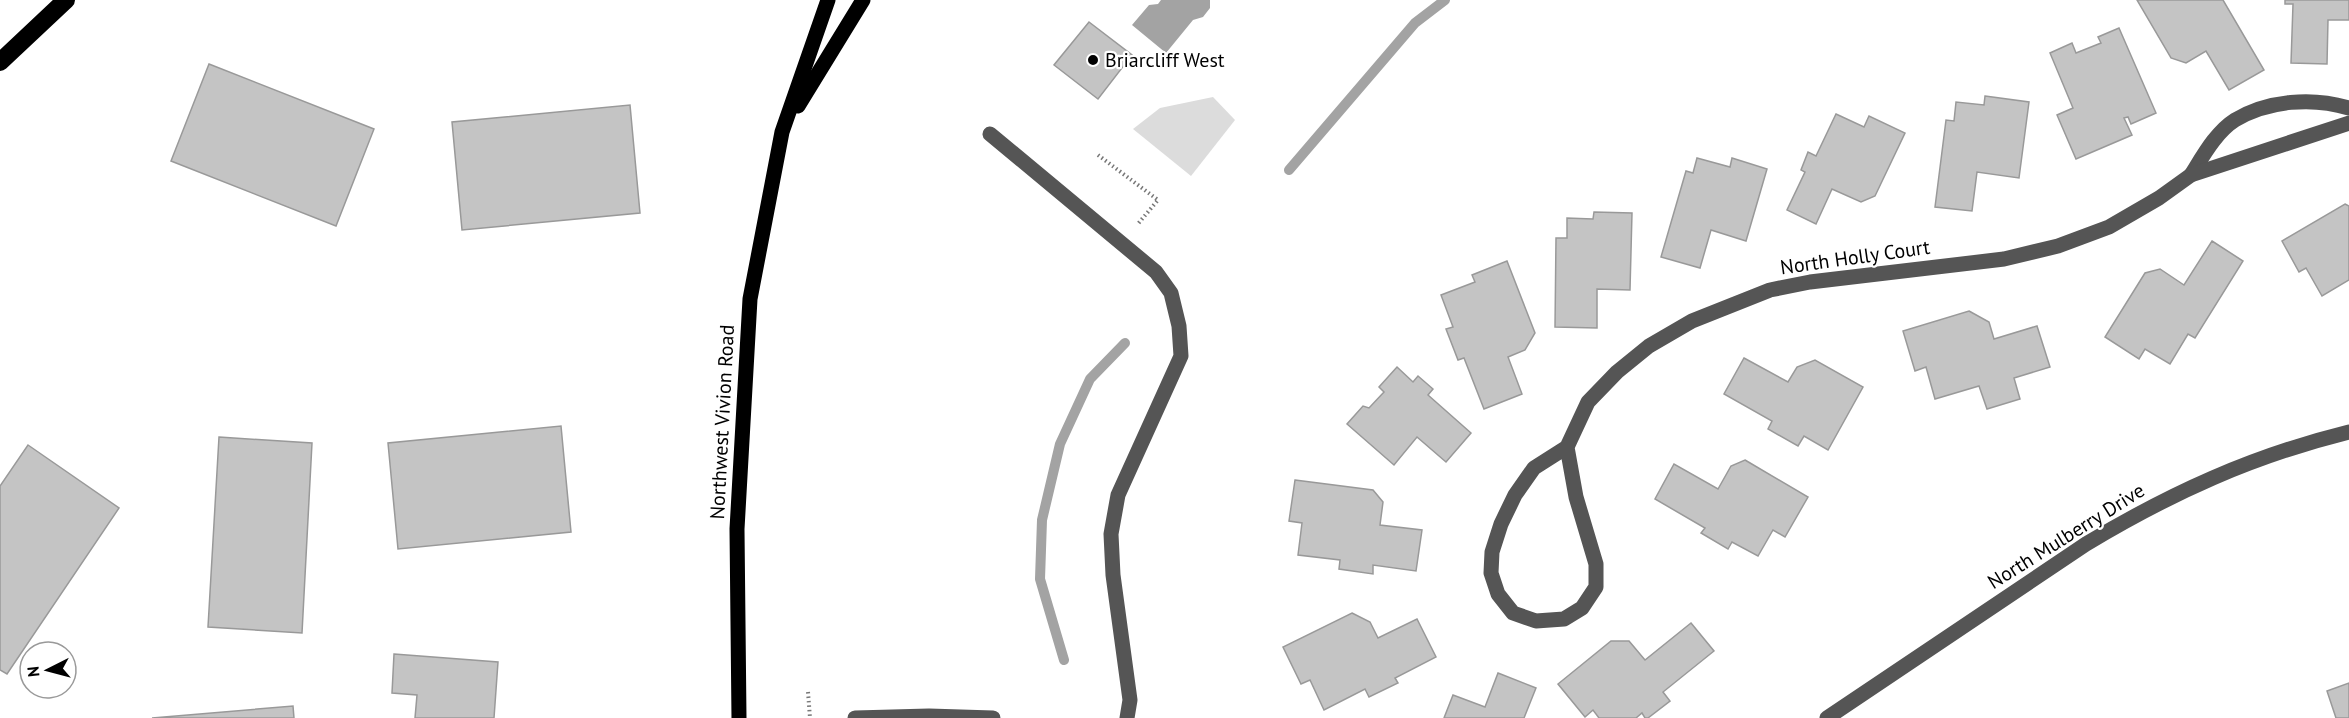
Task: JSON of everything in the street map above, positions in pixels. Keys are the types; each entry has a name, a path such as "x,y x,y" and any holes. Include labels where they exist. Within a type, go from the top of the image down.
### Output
{"highway":[{"path":"0,62 66,0"}],"main road":[{"name":"Northwest Vivion Road","path":"739,718 737,529 750,298 782,132 828,0"},
{"name":"Northwest Vivion Road","path":"782,132 862,0"}],"street":[{"name":"North Holly Court","path":"2191,175 2211,144 2234,121 2252,113 2293,102 2331,103 2349,108"},
{"name":"North Holly Court","path":"1568,447 1588,402 1617,372 1649,346 1692,321 1770,290 1810,282 2004,259 2058,246 2109,227 2159,198 2191,175 2349,123"},
{"path":"990,134 1156,272 1171,293 1179,326 1181,356 1118,495 1111,534 1113,575 1130,700 1127,718"},
{"name":"North Mulberry Drive","path":"1827,718 2086,544 2129,518 2219,473 2267,455 2349,432"},
{"path":"1568,447 1576,497 1596,564 1596,587 1582,608 1564,619 1536,621 1513,613 1498,594 1491,573 1492,552 1501,524 1515,495 1534,468 1568,447"},
{"path":"855,718 929,716 993,718"}],"path":[{"path":"1098,155 1158,200 1123,244"},
{"path":"807,692 810,718"}],"shaded area":[{"path":"1161,0 1210,0 1210,8 1203,17 1193,20 1166,53 1132,25 1149,5 1158,4"},
{"path":"1213,97 1235,120 1191,176 1133,129 1160,108"}],"building":[{"path":"2137,0 2223,0 2264,70 2229,90 2206,51 2186,63 2171,58"},
{"path":"2285,0 2349,0 2349,20 2328,20 2327,64 2291,63 2293,4 2285,4"},
{"name":"Briarcliff West","path":"1089,22 1132,55 1098,99 1054,65"},
{"path":"2119,28 2156,113 2131,124 2128,117 2124,118 2132,135 2076,159 2057,115 2073,108 2050,53 2072,43 2076,53 2101,43 2098,37"},
{"path":"209,64 374,129 336,226 171,161"},
{"path":"1985,96 2029,102 2019,178 1977,172 1972,211 1935,207 1946,120 1954,121 1956,102 1984,105"},
{"path":"630,105 640,213 462,230 452,122"},
{"path":"1836,114 1864,127 1869,116 1905,133 1875,196 1861,202 1832,189 1816,224 1787,210 1805,172 1801,170 1808,152 1816,156"},
{"path":"1697,158 1730,167 1732,158 1767,169 1746,241 1711,230 1700,268 1661,257 1686,171 1693,173"},
{"path":"2345,204 2349,206 2349,280 2322,296 2306,268 2299,272 2282,241"},
{"path":"1594,212 1632,213 1630,290 1597,289 1597,328 1555,327 1556,238 1567,238 1567,218 1593,219"},
{"path":"2212,241 2243,261 2195,338 2188,334 2170,364 2145,349 2139,359 2105,337 2145,273 2160,269 2184,285"},
{"path":"1507,261 1535,333 1525,350 1508,357 1522,394 1484,409 1464,358 1458,360 1446,329 1453,327 1441,295 1475,282 1472,275"},
{"path":"1969,311 1989,322 1994,339 2037,326 2050,367 2014,378 2020,399 1987,409 1979,386 1935,399 1926,367 1915,371 1903,331"},
{"path":"1744,358 1788,382 1797,367 1815,360 1863,387 1828,450 1804,436 1798,446 1768,429 1772,421 1724,394"},
{"path":"1397,367 1413,382 1418,376 1433,389 1428,395 1471,433 1446,462 1417,437 1394,465 1347,424 1363,406 1369,408 1384,392 1379,387"},
{"path":"561,426 571,532 398,549 388,443"},
{"path":"219,437 312,443 302,633 208,627"},
{"path":"28,445 119,508 30,640 18,640 18,658 7,674 0,670 0,486"},
{"path":"1745,460 1808,497 1785,537 1773,530 1758,556 1732,542 1728,549 1701,533 1705,528 1655,499 1674,464 1718,489 1731,466"},
{"path":"1295,480 1373,490 1383,502 1380,525 1422,530 1416,571 1373,565 1373,574 1339,569 1340,560 1298,555 1302,523 1289,521"},
{"path":"1352,613 1370,622 1378,638 1417,619 1436,657 1395,678 1398,683 1369,697 1365,689 1324,710 1310,680 1301,684 1283,647"},
{"path":"1691,623 1714,651 1663,692 1670,701 1648,718 1645,718 1642,713 1636,718 1599,718 1593,710 1585,717 1558,684 1611,641 1629,641 1645,660"},
{"path":"394,654 498,662 494,718 415,718 417,695 392,693"},
{"path":"1498,673 1536,688 1524,718 1444,718 1453,695 1485,707"},
{"path":"2349,683 2349,718 2336,718 2327,691"},
{"path":"293,706 294,718 152,718"}],"waterway":[{"path":"1289,170 1415,23 1445,0"},
{"path":"1064,660 1040,579 1042,520 1060,444 1090,379 1125,343"}],"place":[{"name":"Briarcliff West","path":"1093,60"}]}
